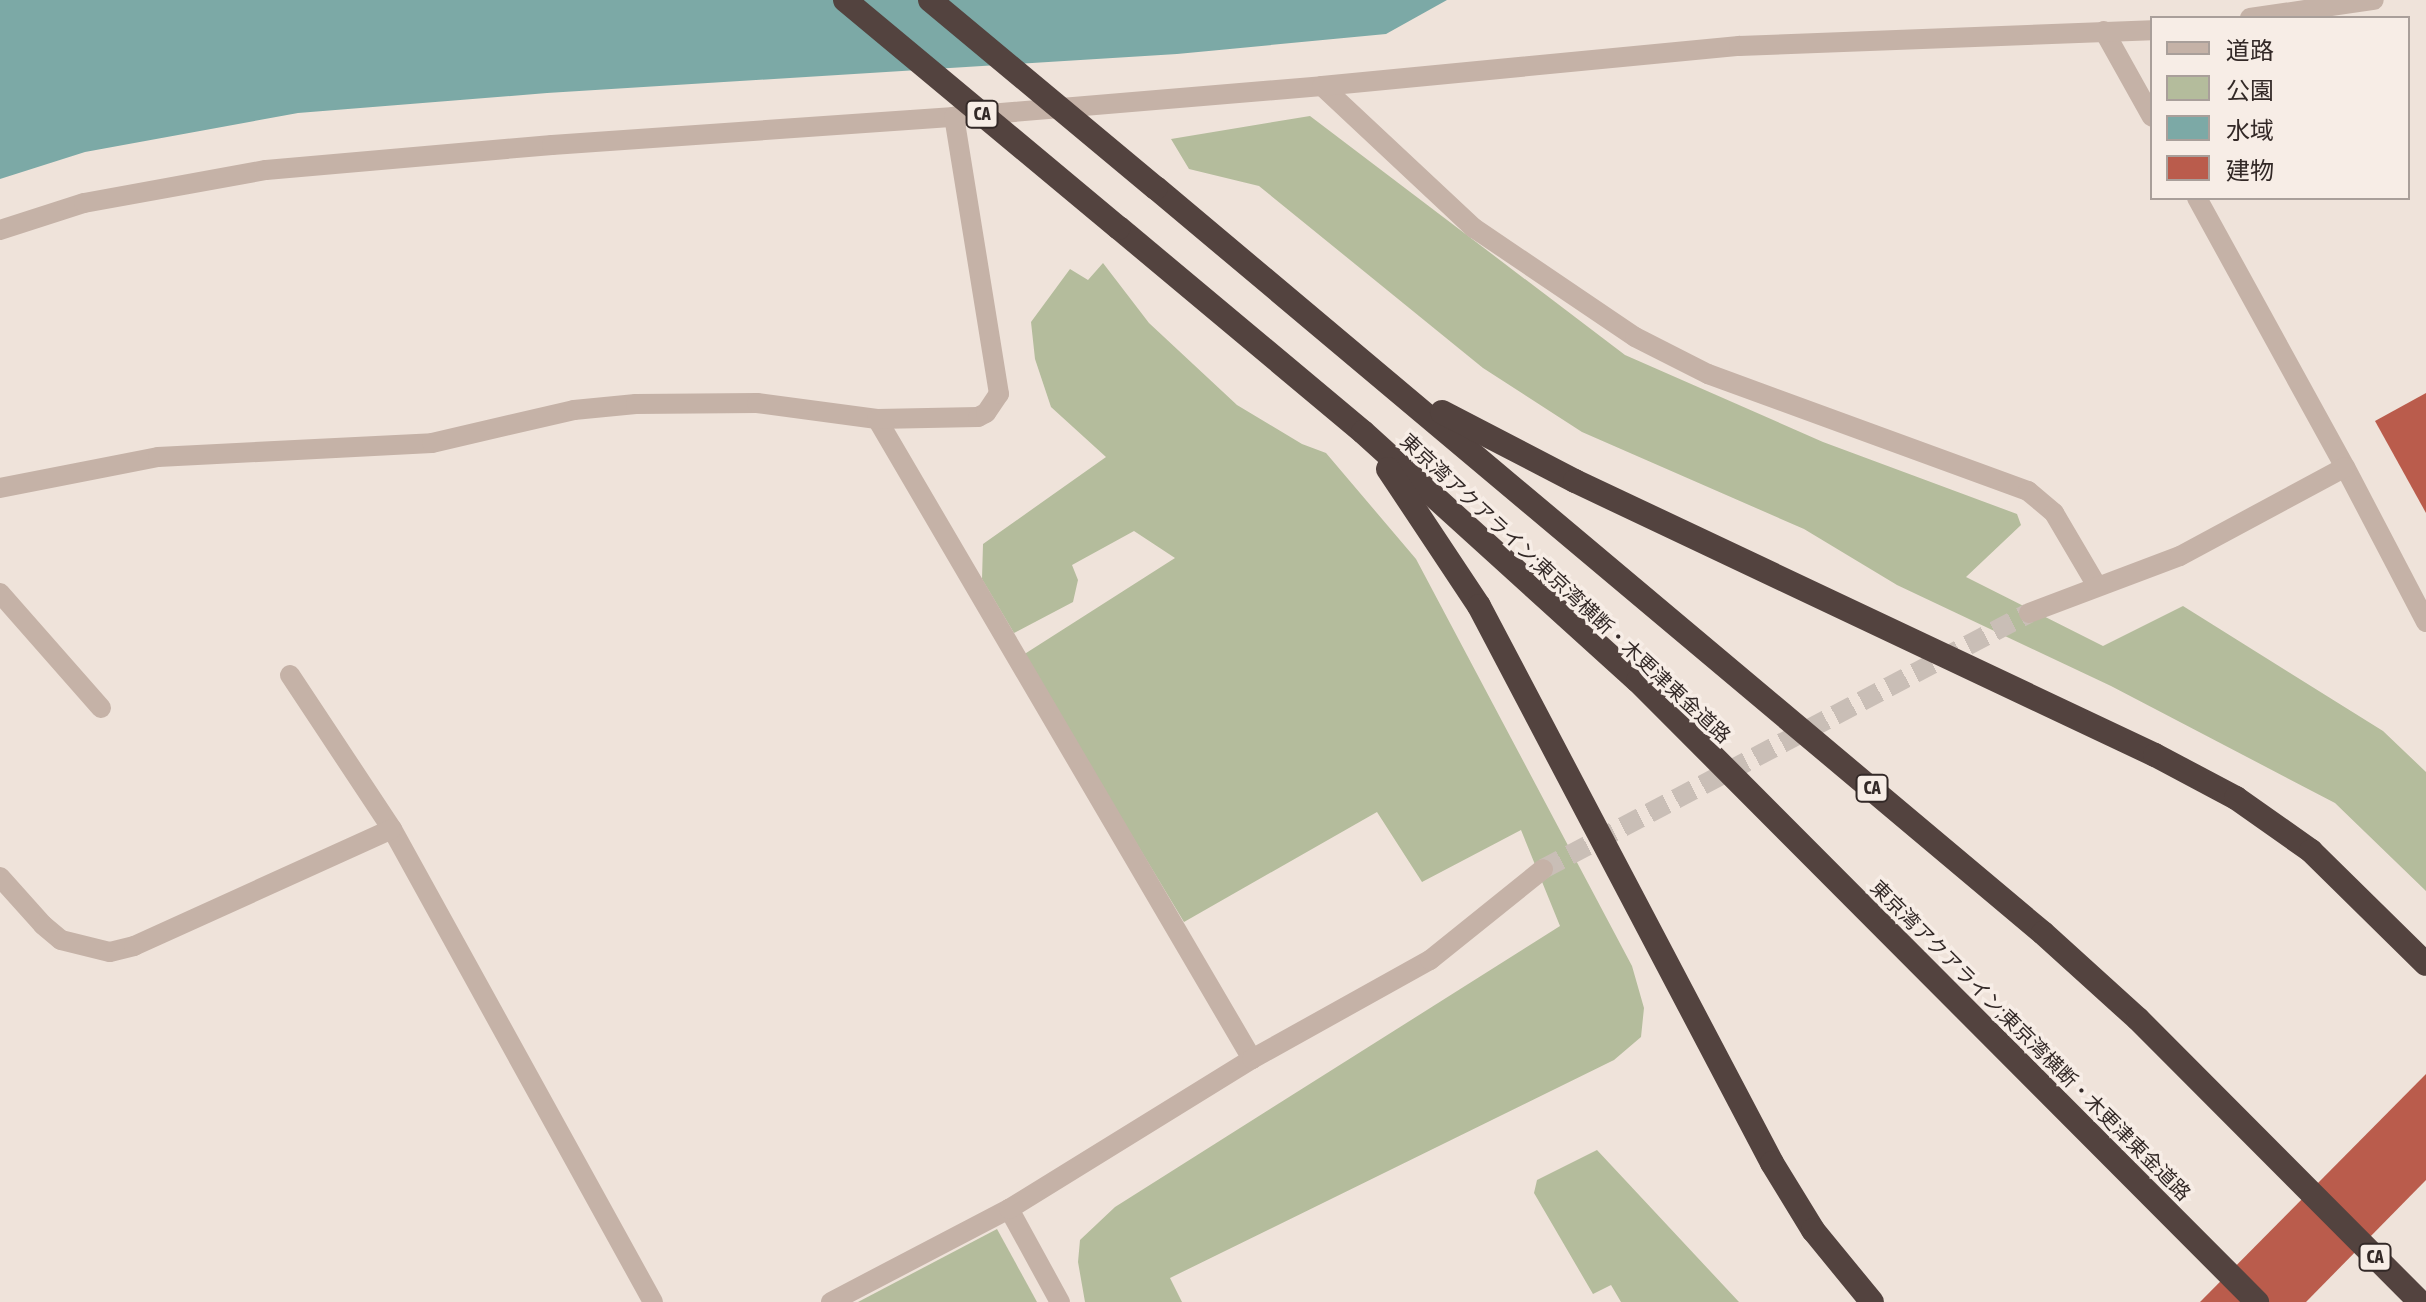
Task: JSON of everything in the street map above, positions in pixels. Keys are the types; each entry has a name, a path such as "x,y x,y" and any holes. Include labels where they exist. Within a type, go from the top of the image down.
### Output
{"highway":[{"name":"東京湾アクアライン;東京湾横断・木更津東金道路","path":"845,0 1363,432 1638,681 2252,1296"},
{"name":"東京湾アクアライン;東京湾横断・木更津東金道路","path":"930,0 1395,386 2043,933 2138,1019 2420,1302"},
{"name":"CA","path":"1395,386 1575,481 2155,755 2236,798 2311,851 2426,964"},
{"name":"CA","path":"1363,432 1479,606 1772,1163 1813,1230 1872,1302"}],"street":[{"path":"2264,16 2374,0"},
{"path":"0,230 84,203 266,170 552,145 954,117 1739,46 2150,30"},
{"path":"2104,31 2150,113"},
{"path":"1322,86 1474,228 1635,337 1708,374 2028,491 2054,513 2097,586"},
{"path":"0,488 158,457 432,443 574,410 636,404 757,403 877,419 978,417 986,413 999,394 954,117"},
{"path":"2198,200 2425,619"},
{"path":"877,419 1252,1059"},
{"path":"2029,613 2180,556 2345,467"},
{"path":"0,593 101,708"},
{"path":"290,675 392,829 653,1302"},
{"path":"0,877 43,925 61,940 110,952 134,946 392,829"},
{"path":"831,1302 1009,1209 1252,1059 1430,960 1543,869"},
{"path":"1009,1209 1060,1302"}],"green space":[{"path":"1310,116 1625,355 1823,442 2017,514 2021,525 1966,577 2103,646 2183,606 2383,731 2426,772 2426,891 2335,803 2111,686 1897,585 1804,529 1582,432 1483,368 1259,186 1189,169 1171,139"},
{"path":"1103,263 1149,323 1237,405 1302,444 1326,453 1416,559 1632,966 1644,1008 1641,1037 1614,1060 1170,1278 1182,1302 1085,1302 1078,1262 1080,1240 1115,1207 1560,926 1521,830 1422,882 1377,812 1184,922 1023,655 1175,558 1134,531 1072,565 1078,580 1073,602 1014,633 982,579 983,544 1106,457 1051,407 1035,359 1031,322 1070,269 1088,280"},
{"path":"1597,1150 1739,1302 1621,1302 1611,1285 1593,1294 1534,1193 1537,1180"},
{"path":"997,1229 1037,1302 858,1302"}],"water":[{"path":"0,0 1447,0 1386,34 1177,54 547,93 298,113 85,152 0,179"}],"building":[{"path":"2426,393 2426,513 2375,421"},
{"path":"2426,1074 2426,1180 2306,1302 2200,1302"}],"tunnel":[{"path":"1543,869 2029,613"}]}
